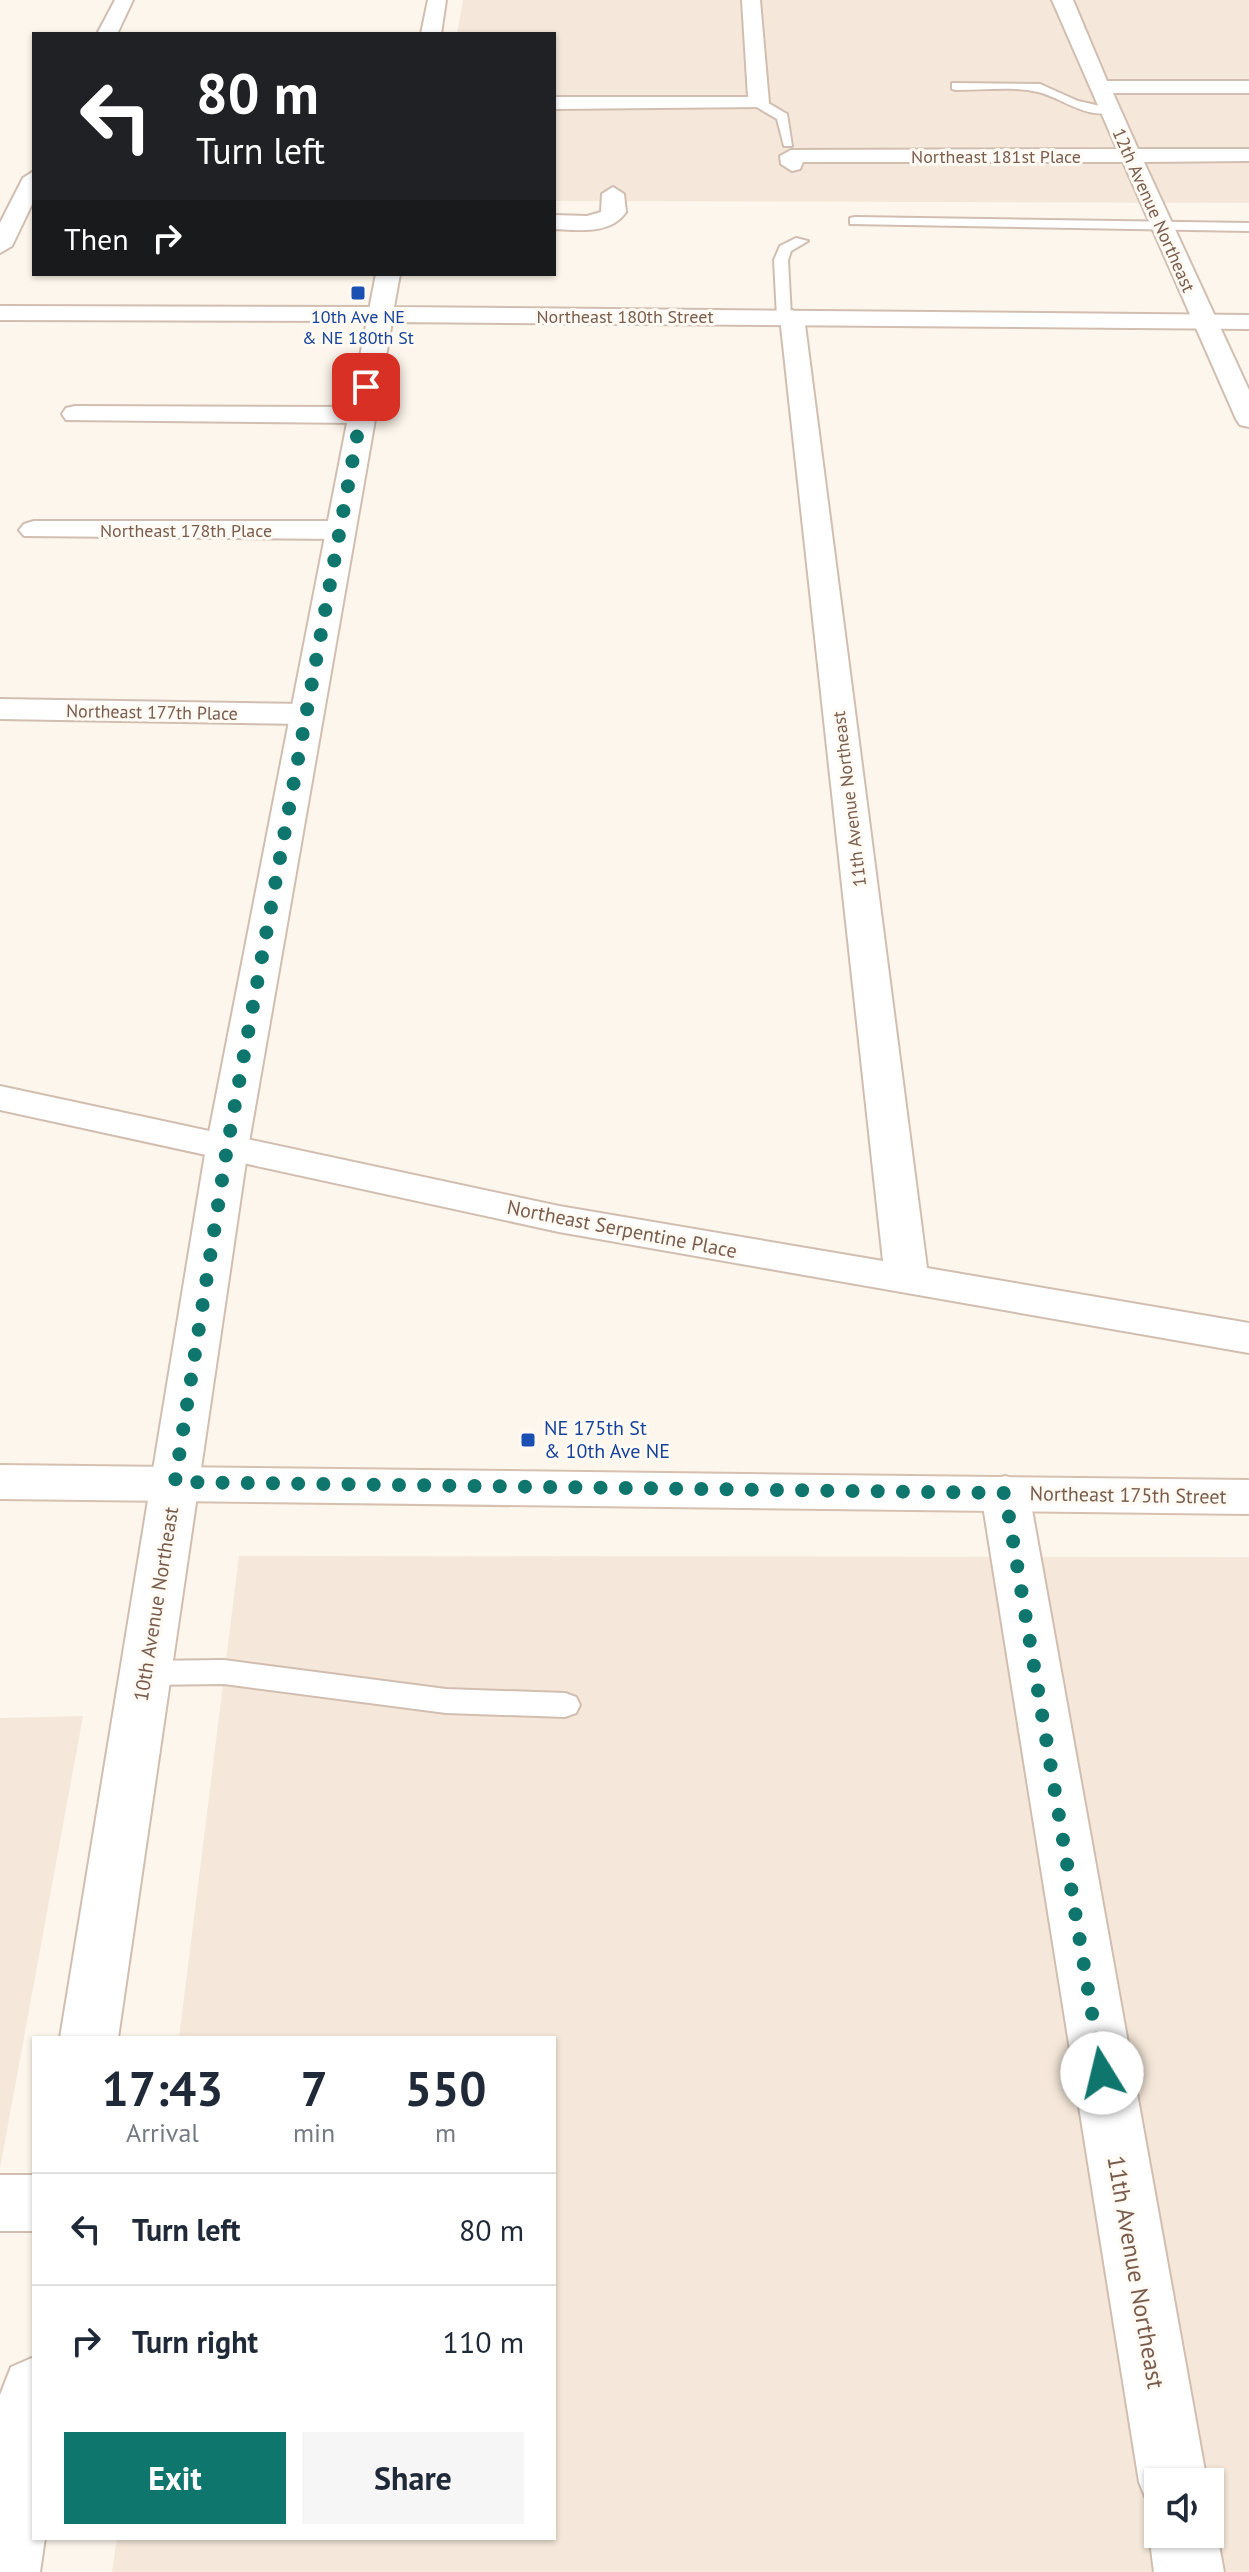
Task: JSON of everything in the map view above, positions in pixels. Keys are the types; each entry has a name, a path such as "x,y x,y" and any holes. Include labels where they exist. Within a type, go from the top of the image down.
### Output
{"street":[{"path":"108,32 124,0"},
{"path":"431,32 437,0"},
{"path":"556,103 759,103 751,0"},
{"name":"12th Avenue Northeast","path":"1062,0 1098,87 1249,419"},
{"path":"1098,87 1249,87"},
{"name":"Northeast 181st Place","path":"790,154 1249,155"},
{"path":"0,246 32,182"},
{"path":"556,222 596,222 610,217 615,212 613,194"},
{"name":"10th Avenue Northeast","path":"89,2036 227,1148 388,276"},
{"name":"Northeast 180th Street","path":"0,313 1249,322"},
{"name":"11th Avenue Northeast","path":"788,317 907,1281"},
{"path":"75,414 361,415"},
{"name":"Northeast 178th Place","path":"34,530 339,530"},
{"name":"Northeast 177th Place","path":"0,709 305,714"},
{"name":"Northeast Serpentine Place","path":"0,1098 559,1219 1249,1338"},
{"name":"Northeast 175th Street","path":"0,1482 1249,1497"},
{"name":"11th Avenue Northeast","path":"1005,1493 1171,2468"},
{"path":"0,2203 32,2203"},
{"path":"5,2572 32,2402"},
{"path":"1185,2548 1189,2572"}],"lane":[{"path":"956,86 1040,88 1075,104 1108,109"},
{"path":"759,103 783,117 790,154"},
{"path":"855,221 1249,227"},
{"path":"788,317 781,260 785,249 801,241"},
{"path":"145,1673 224,1672 446,1701 565,1705"}],"shaded area":[{"path":"463,0 1249,0 1249,203 556,201 556,32 457,32"},
{"path":"239,1556 1249,1557 1249,2572 112,2572 117,2540 556,2540 556,2036 179,2036"},
{"path":"83,1716 0,2168 0,1718"}],"place":[{"name":"10th Ave NE & NE 180th St","path":"358,293"},
{"name":"NE 175th St & 10th Ave NE","path":"528,1440"}],"route":[{"path":"366,387 227,1148 175,1482 1005,1493 1102,2073"}]}
